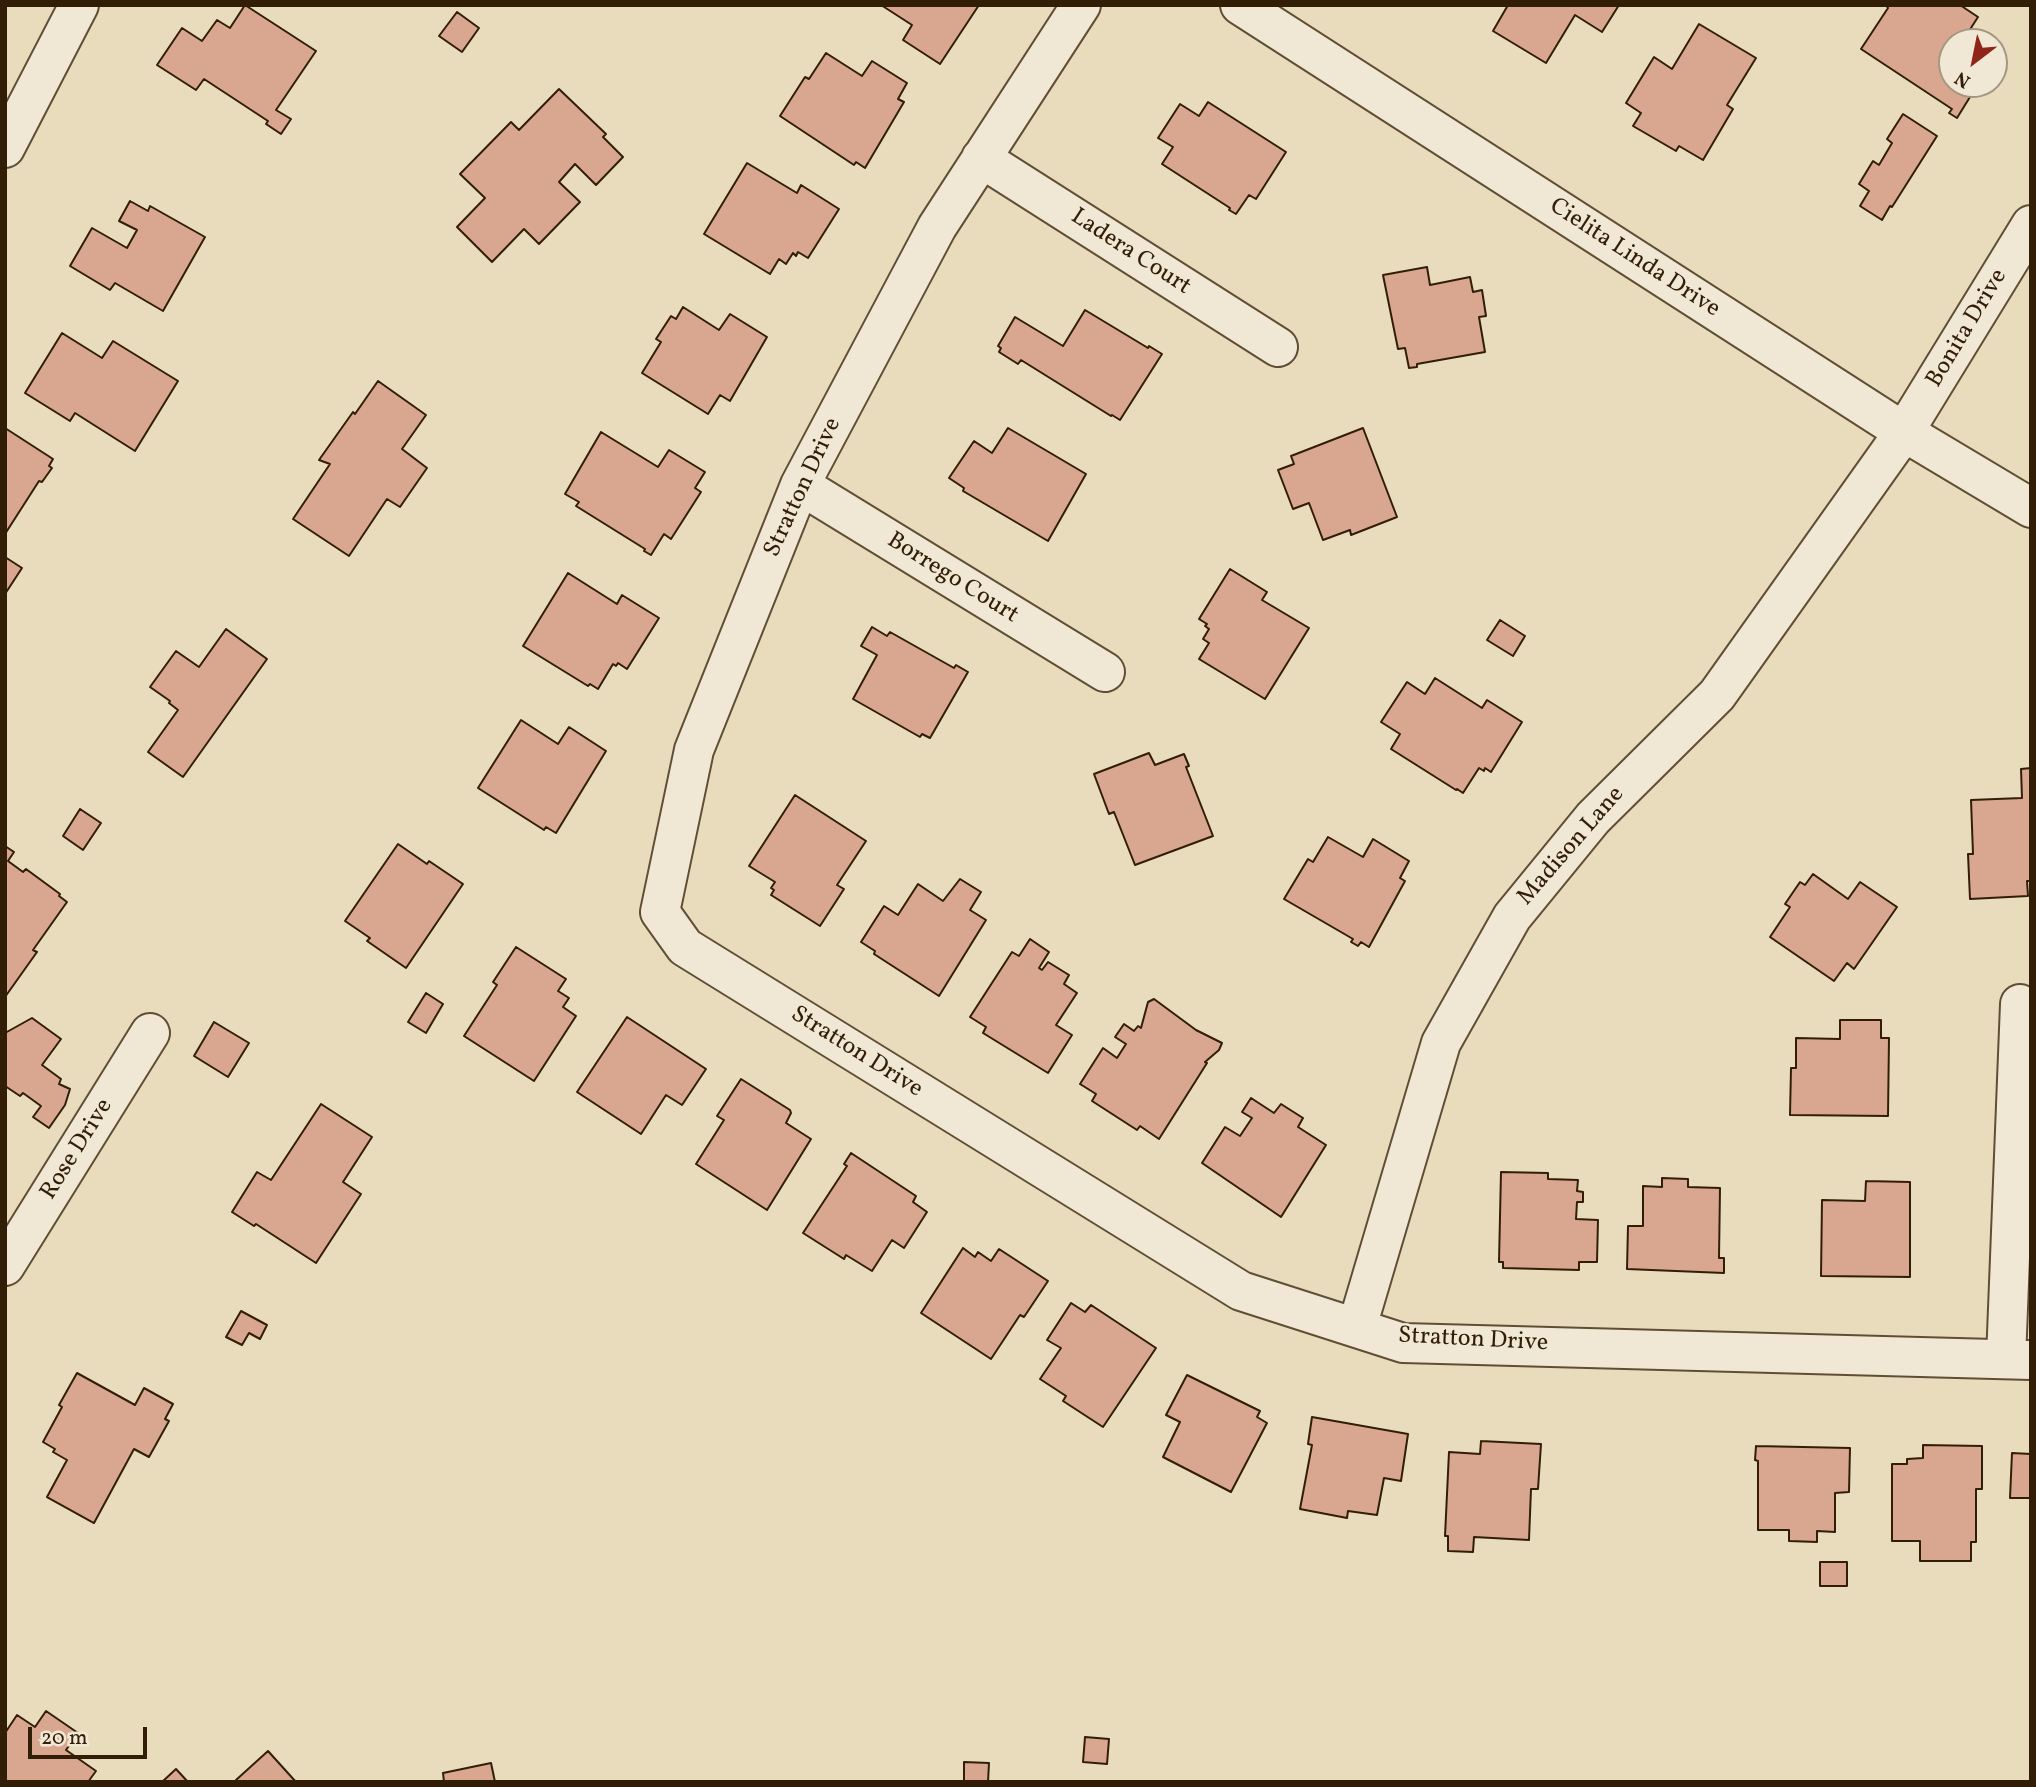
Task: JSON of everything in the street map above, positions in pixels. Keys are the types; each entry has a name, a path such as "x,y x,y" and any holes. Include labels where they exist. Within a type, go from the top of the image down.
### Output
{"street":[{"path":"5,148 79,5"},
{"name":"Stratton Drive","path":"1081,5 937,227 800,485 694,750 660,912 685,947 1241,1291 1403,1343 2018,1359"},
{"name":"Cielita Linda Drive","path":"1240,5 1905,432 2031,508"},
{"name":"Ladera Court","path":"981,158 1278,347"},
{"name":"Bonita Drive","path":"1905,432 2031,225"},
{"name":"Madison Lane","path":"1357,1327 1441,1043 1512,917 1593,818 1717,695 1905,432"},
{"name":"Borrego Court","path":"800,485 1104,672"},
{"path":"2018,1359 2020,1004"},
{"name":"Rose Drive","path":"5,1266 150,1034"}],"building":[{"path":"245,5 316,51 276,110 291,119 281,134 266,124 268,121 204,79 196,90 157,65 182,28 202,41 217,20 230,28"},
{"path":"881,5 979,5 940,64 903,40 912,25"},
{"path":"1508,5 1619,5 1602,32 1575,15 1546,63 1493,31"},
{"path":"1886,5 1960,5 1978,17 1971,28 1938,28 1938,98 1969,98 1957,118 1949,113 1952,109 1861,49 1888,8"},
{"path":"457,12 479,28 462,52 439,36"},
{"path":"1699,24 1756,58 1727,105 1733,109 1703,160 1679,146 1676,151 1633,126 1641,113 1626,103 1654,57 1672,69"},
{"path":"826,53 862,76 872,61 907,83 898,99 904,102 865,168 856,162 854,165 780,116 805,77 809,79"},
{"path":"559,89 606,134 603,137 623,157 596,185 575,164 559,182 580,202 539,244 524,229 492,262 457,227 485,198 460,174 511,122 519,130"},
{"path":"1208,102 1286,152 1256,199 1249,195 1236,214 1162,164 1173,147 1158,138 1180,104 1199,116"},
{"path":"1903,114 1937,136 1882,220 1860,206 1869,191 1859,184 1873,161 1879,165 1892,143 1887,139"},
{"path":"747,163 797,193 801,185 839,209 808,258 798,252 796,256 793,253 786,264 779,259 770,274 704,234"},
{"path":"130,201 148,211 150,206 205,237 163,311 115,283 110,290 70,266 92,228 127,248 137,230 119,221"},
{"path":"1427,267 1430,285 1470,277 1473,292 1482,290 1486,316 1479,317 1485,352 1417,364 1417,367 1409,368 1405,348 1398,349 1383,275"},
{"path":"683,307 719,330 730,314 767,337 730,401 720,395 708,414 642,373 661,342 656,339 671,316 676,319"},
{"path":"1085,310 1162,354 1120,420 1021,360 1018,364 999,352 1001,348 998,346 1015,317 1063,346"},
{"path":"62,333 102,358 113,341 178,381 135,451 75,413 70,421 25,393"},
{"path":"378,381 426,415 402,449 427,468 400,507 387,499 349,556 293,519 330,464 319,460"},
{"path":"5,428 53,459 49,466 52,468 42,482 39,481 5,534"},
{"path":"1008,428 1086,474 1048,541 963,491 964,488 949,478 974,441 992,453"},
{"path":"1363,428 1397,517 1351,535 1350,530 1323,540 1309,503 1293,509 1278,470 1294,464 1291,456"},
{"path":"601,432 658,467 669,450 705,472 695,488 701,492 671,539 664,534 651,555 576,506 579,502 565,494"},
{"path":"5,557 22,568 5,594"},
{"path":"1230,569 1267,592 1262,600 1309,628 1265,699 1199,659 1209,643 1203,639 1209,629 1205,626 1207,624 1199,619"},
{"path":"568,573 617,604 622,595 659,618 627,669 618,663 616,666 613,664 598,689 590,684 588,686 523,646"},
{"path":"1500,620 1525,636 1513,656 1487,640"},
{"path":"872,627 887,636 890,632 954,668 956,665 968,672 930,738 922,734 920,737 853,699 877,655 861,646"},
{"path":"226,629 267,659 183,777 148,752 178,710 150,687 176,651 199,667"},
{"path":"1435,678 1482,708 1487,700 1522,722 1491,772 1479,768 1463,793 1391,749 1400,734 1381,722 1407,682 1425,694"},
{"path":"521,720 558,744 569,727 606,751 556,833 546,827 544,830 478,788"},
{"path":"1149,753 1155,765 1184,754 1189,766 1186,767 1213,836 1135,865 1114,812 1109,814 1094,774"},
{"path":"2031,768 2031,881 2027,881 2028,896 1970,899 1968,854 1973,854 1971,800 2022,798 2021,769"},
{"path":"795,795 866,841 837,885 844,889 820,926 771,895 775,882 749,866"},
{"path":"80,809 101,823 83,850 63,836"},
{"path":"1328,837 1363,857 1373,839 1409,861 1400,878 1405,881 1369,947 1361,942 1358,946 1351,942 1353,939 1284,899 1308,859 1313,862"},
{"path":"398,844 463,884 406,968 367,941 370,938 345,921"},
{"path":"5,846 14,852 8,861 23,872 26,869 67,902 33,950 37,952 5,997"},
{"path":"1813,874 1848,899 1860,882 1897,907 1854,969 1847,963 1834,981 1770,937 1790,907 1785,904 1800,882 1805,885"},
{"path":"960,879 981,892 970,910 986,920 939,996 874,954 875,951 861,942 884,906 898,915 918,884 943,901"},
{"path":"1030,939 1049,952 1039,968 1042,970 1048,962 1069,975 1064,984 1077,993 1056,1025 1072,1035 1048,1073 983,1033 986,1027 970,1017 1012,952 1019,956"},
{"path":"516,947 566,979 558,991 569,998 563,1007 576,1016 534,1081 464,1036 497,985 493,982"},
{"path":"426,993 443,1004 426,1033 408,1022"},
{"path":"1154,999 1196,1030 1222,1043 1219,1050 1205,1062 1207,1063 1159,1139 1140,1126 1137,1130 1092,1101 1096,1094 1080,1084 1103,1048 1117,1058 1126,1044 1115,1037 1124,1024 1134,1031 1138,1026 1141,1028 1148,1002"},
{"path":"627,1017 706,1069 682,1105 666,1095 641,1134 577,1092"},
{"path":"32,1018 61,1039 42,1065 61,1079 59,1084 70,1089 65,1105 49,1128 33,1117 41,1106 23,1093 20,1096 5,1086 5,1033"},
{"path":"1840,1020 1881,1020 1881,1038 1889,1038 1888,1116 1790,1115 1791,1068 1796,1068 1796,1038 1840,1039"},
{"path":"214,1022 249,1043 228,1077 194,1056"},
{"path":"741,1079 790,1110 786,1123 811,1139 767,1210 696,1164 724,1120 717,1116"},
{"path":"1251,1098 1274,1113 1281,1104 1303,1118 1298,1127 1326,1145 1281,1217 1202,1163 1225,1127 1240,1136 1252,1118 1242,1112"},
{"path":"321,1104 372,1137 343,1182 361,1194 316,1263 256,1224 254,1226 232,1212 257,1172 271,1180"},
{"path":"851,1153 916,1196 913,1202 927,1212 904,1248 892,1240 872,1271 846,1255 844,1259 803,1233 847,1166 844,1164"},
{"path":"1501,1172 1548,1173 1548,1179 1578,1180 1577,1191 1583,1192 1583,1202 1577,1202 1576,1219 1598,1220 1597,1262 1579,1262 1579,1270 1503,1268 1503,1262 1499,1262"},
{"path":"1662,1178 1688,1179 1688,1187 1720,1188 1719,1258 1724,1258 1724,1273 1627,1269 1628,1226 1643,1226 1643,1186 1662,1187"},
{"path":"1866,1181 1910,1182 1910,1277 1821,1276 1822,1200 1865,1201"},
{"path":"963,1248 975,1257 978,1252 991,1261 999,1249 1048,1281 1024,1317 1020,1315 991,1359 921,1313"},
{"path":"1071,1303 1085,1312 1091,1305 1156,1348 1103,1427 1063,1401 1066,1396 1040,1379 1061,1348 1047,1340"},
{"path":"241,1311 267,1325 260,1339 249,1333 242,1345 226,1337"},
{"path":"77,1373 135,1405 144,1388 173,1404 165,1419 169,1421 149,1457 134,1449 94,1523 47,1497 67,1460 43,1442"},
{"path":"1187,1375 1260,1411 1257,1417 1267,1423 1231,1492 1163,1457 1180,1422 1166,1415"},
{"path":"1312,1417 1408,1434 1401,1481 1384,1478 1377,1515 1348,1511 1347,1518 1300,1509 1312,1445 1308,1444"},
{"path":"1481,1441 1541,1444 1538,1489 1531,1489 1529,1540 1474,1537 1473,1552 1448,1551 1448,1536 1445,1536 1449,1452 1480,1454"},
{"path":"1923,1445 1982,1446 1982,1489 1976,1489 1976,1542 1971,1542 1971,1561 1920,1561 1920,1541 1892,1541 1892,1464 1907,1464 1907,1459 1923,1458"},
{"path":"1756,1446 1850,1448 1849,1492 1835,1493 1835,1532 1817,1531 1817,1542 1789,1541 1789,1530 1758,1530"},
{"path":"2012,1453 2031,1454 2031,1498 2010,1498"},
{"path":"1820,1562 1847,1562 1847,1586 1820,1586"},
{"path":"46,1711 78,1733 66,1750 96,1771 88,1782 5,1782 5,1733 17,1715 35,1727"},
{"path":"1085,1737 1109,1739 1107,1764 1083,1762"},
{"path":"268,1751 296,1782 236,1780"},
{"path":"964,1762 989,1763 988,1782 964,1782"},
{"path":"491,1763 495,1782 444,1782 443,1773"},
{"path":"176,1769 188,1782 162,1782"}]}
